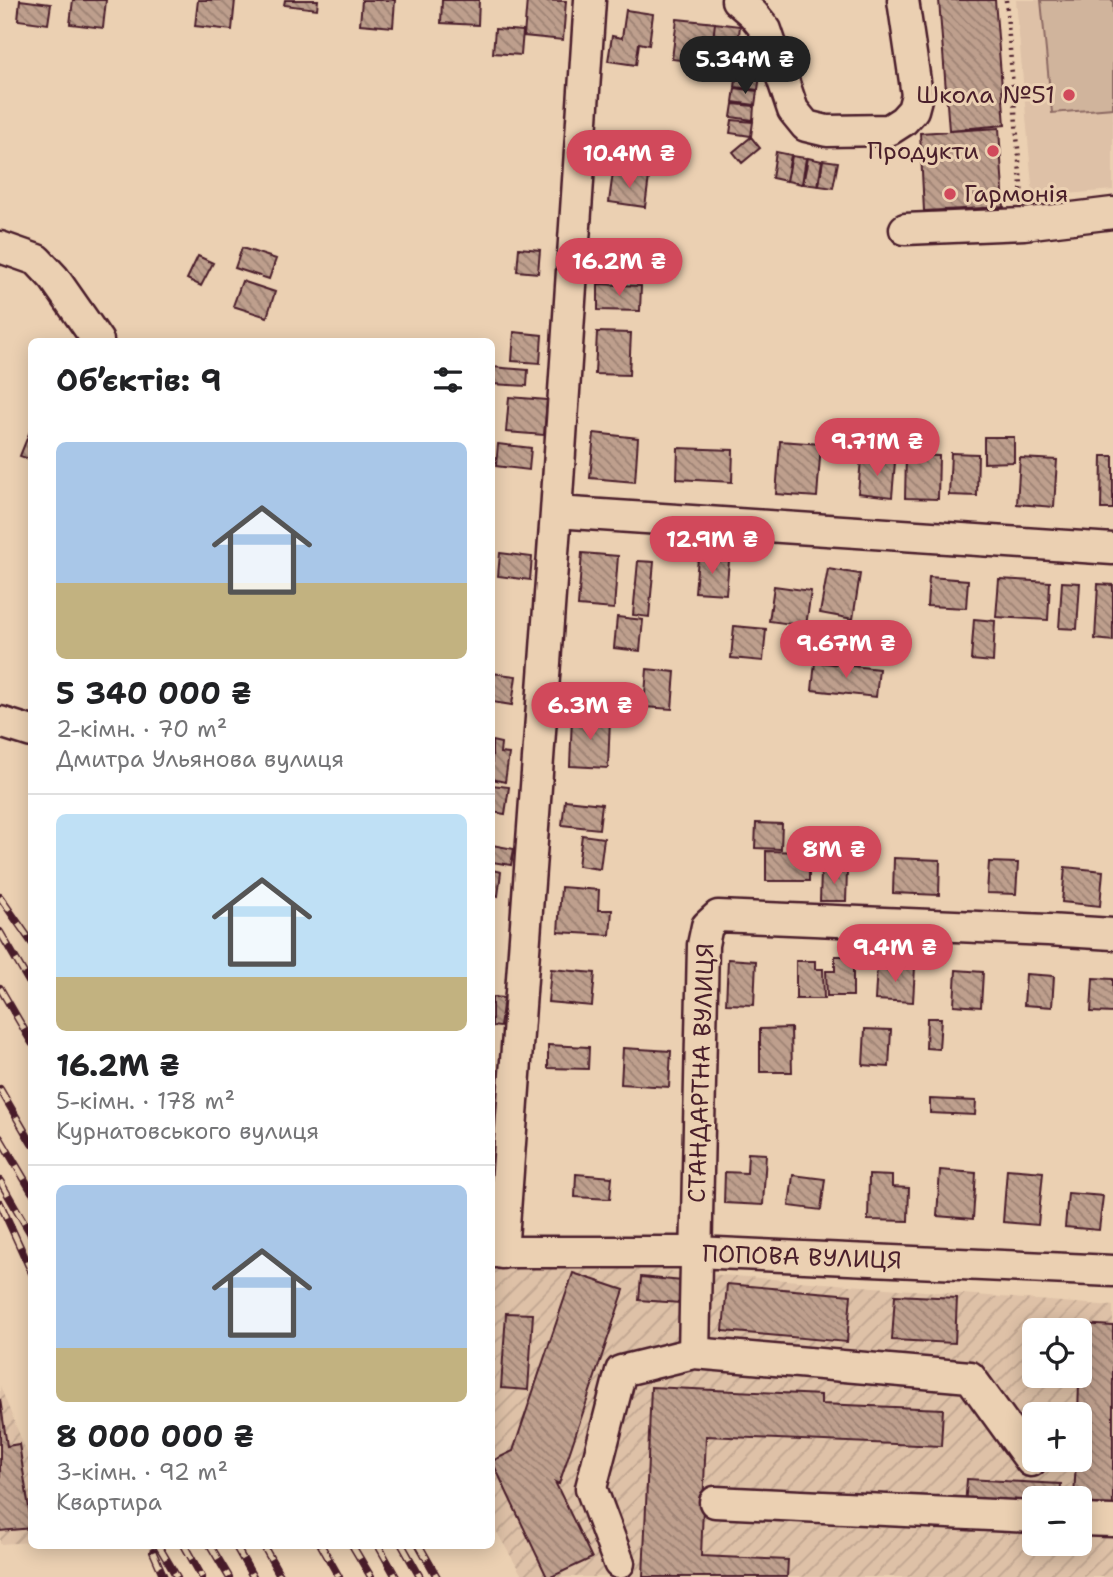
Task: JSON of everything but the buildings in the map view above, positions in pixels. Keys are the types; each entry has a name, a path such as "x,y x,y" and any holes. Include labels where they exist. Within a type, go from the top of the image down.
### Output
{"street":[{"path":"497,1252 556,512 590,0"},
{"path":"737,0 766,30 793,110 806,126 827,131 888,130 903,121 913,110 917,95 903,0"},
{"path":"905,229 1024,224 1113,214"},
{"path":"0,247 37,260 54,278 96,338"},
{"path":"556,512 1113,549"},
{"path":"0,722 28,730"},
{"name":"СТАНДАРТНА ВУЛИЦЯ","path":"694,1353 703,945 706,926 718,916 1113,934"},
{"name":"ПОПОВА ВУЛИЦЯ","path":"497,1252 695,1252 1113,1271"},
{"path":"619,1563 592,1488 621,1371 694,1353 971,1377 1022,1448"},
{"path":"715,1502 1022,1516"},
{"path":"1092,1520 1113,1521"}],"path":[{"path":"1006,0 1024,224"}],"shaded area":[{"name":"Школа №51","path":"1016,0 1113,0 1113,190 1033,197"},
{"path":"1041,0 1113,0 1113,108 1052,113"},
{"path":"495,1258 1113,1306 1113,1577 523,1577 495,1529"},
{"path":"0,1386 28,1456 28,1542 0,1544"}],"railway":[{"path":"0,897 28,937"},
{"path":"0,932 28,980"},
{"path":"0,988 28,1036"},
{"path":"0,1089 28,1137"},
{"path":"0,1138 28,1185"},
{"path":"0,1181 28,1229"},
{"path":"0,1203 28,1264"},
{"path":"160,1549 177,1577"},
{"path":"186,1549 202,1577"},
{"path":"212,1549 229,1577"},
{"path":"237,1549 253,1577"},
{"path":"265,1549 281,1577"},
{"path":"323,1549 339,1577"},
{"path":"354,1549 371,1577"},
{"path":"380,1549 396,1577"},
{"path":"404,1549 420,1577"},
{"path":"421,1549 437,1577"},
{"path":"153,1552 164,1577"}],"place":[{"name":"Школа №51","path":"1069,95"},
{"name":"Продукти","path":"993,151"},
{"name":"Гармонія","path":"950,194"}]}
